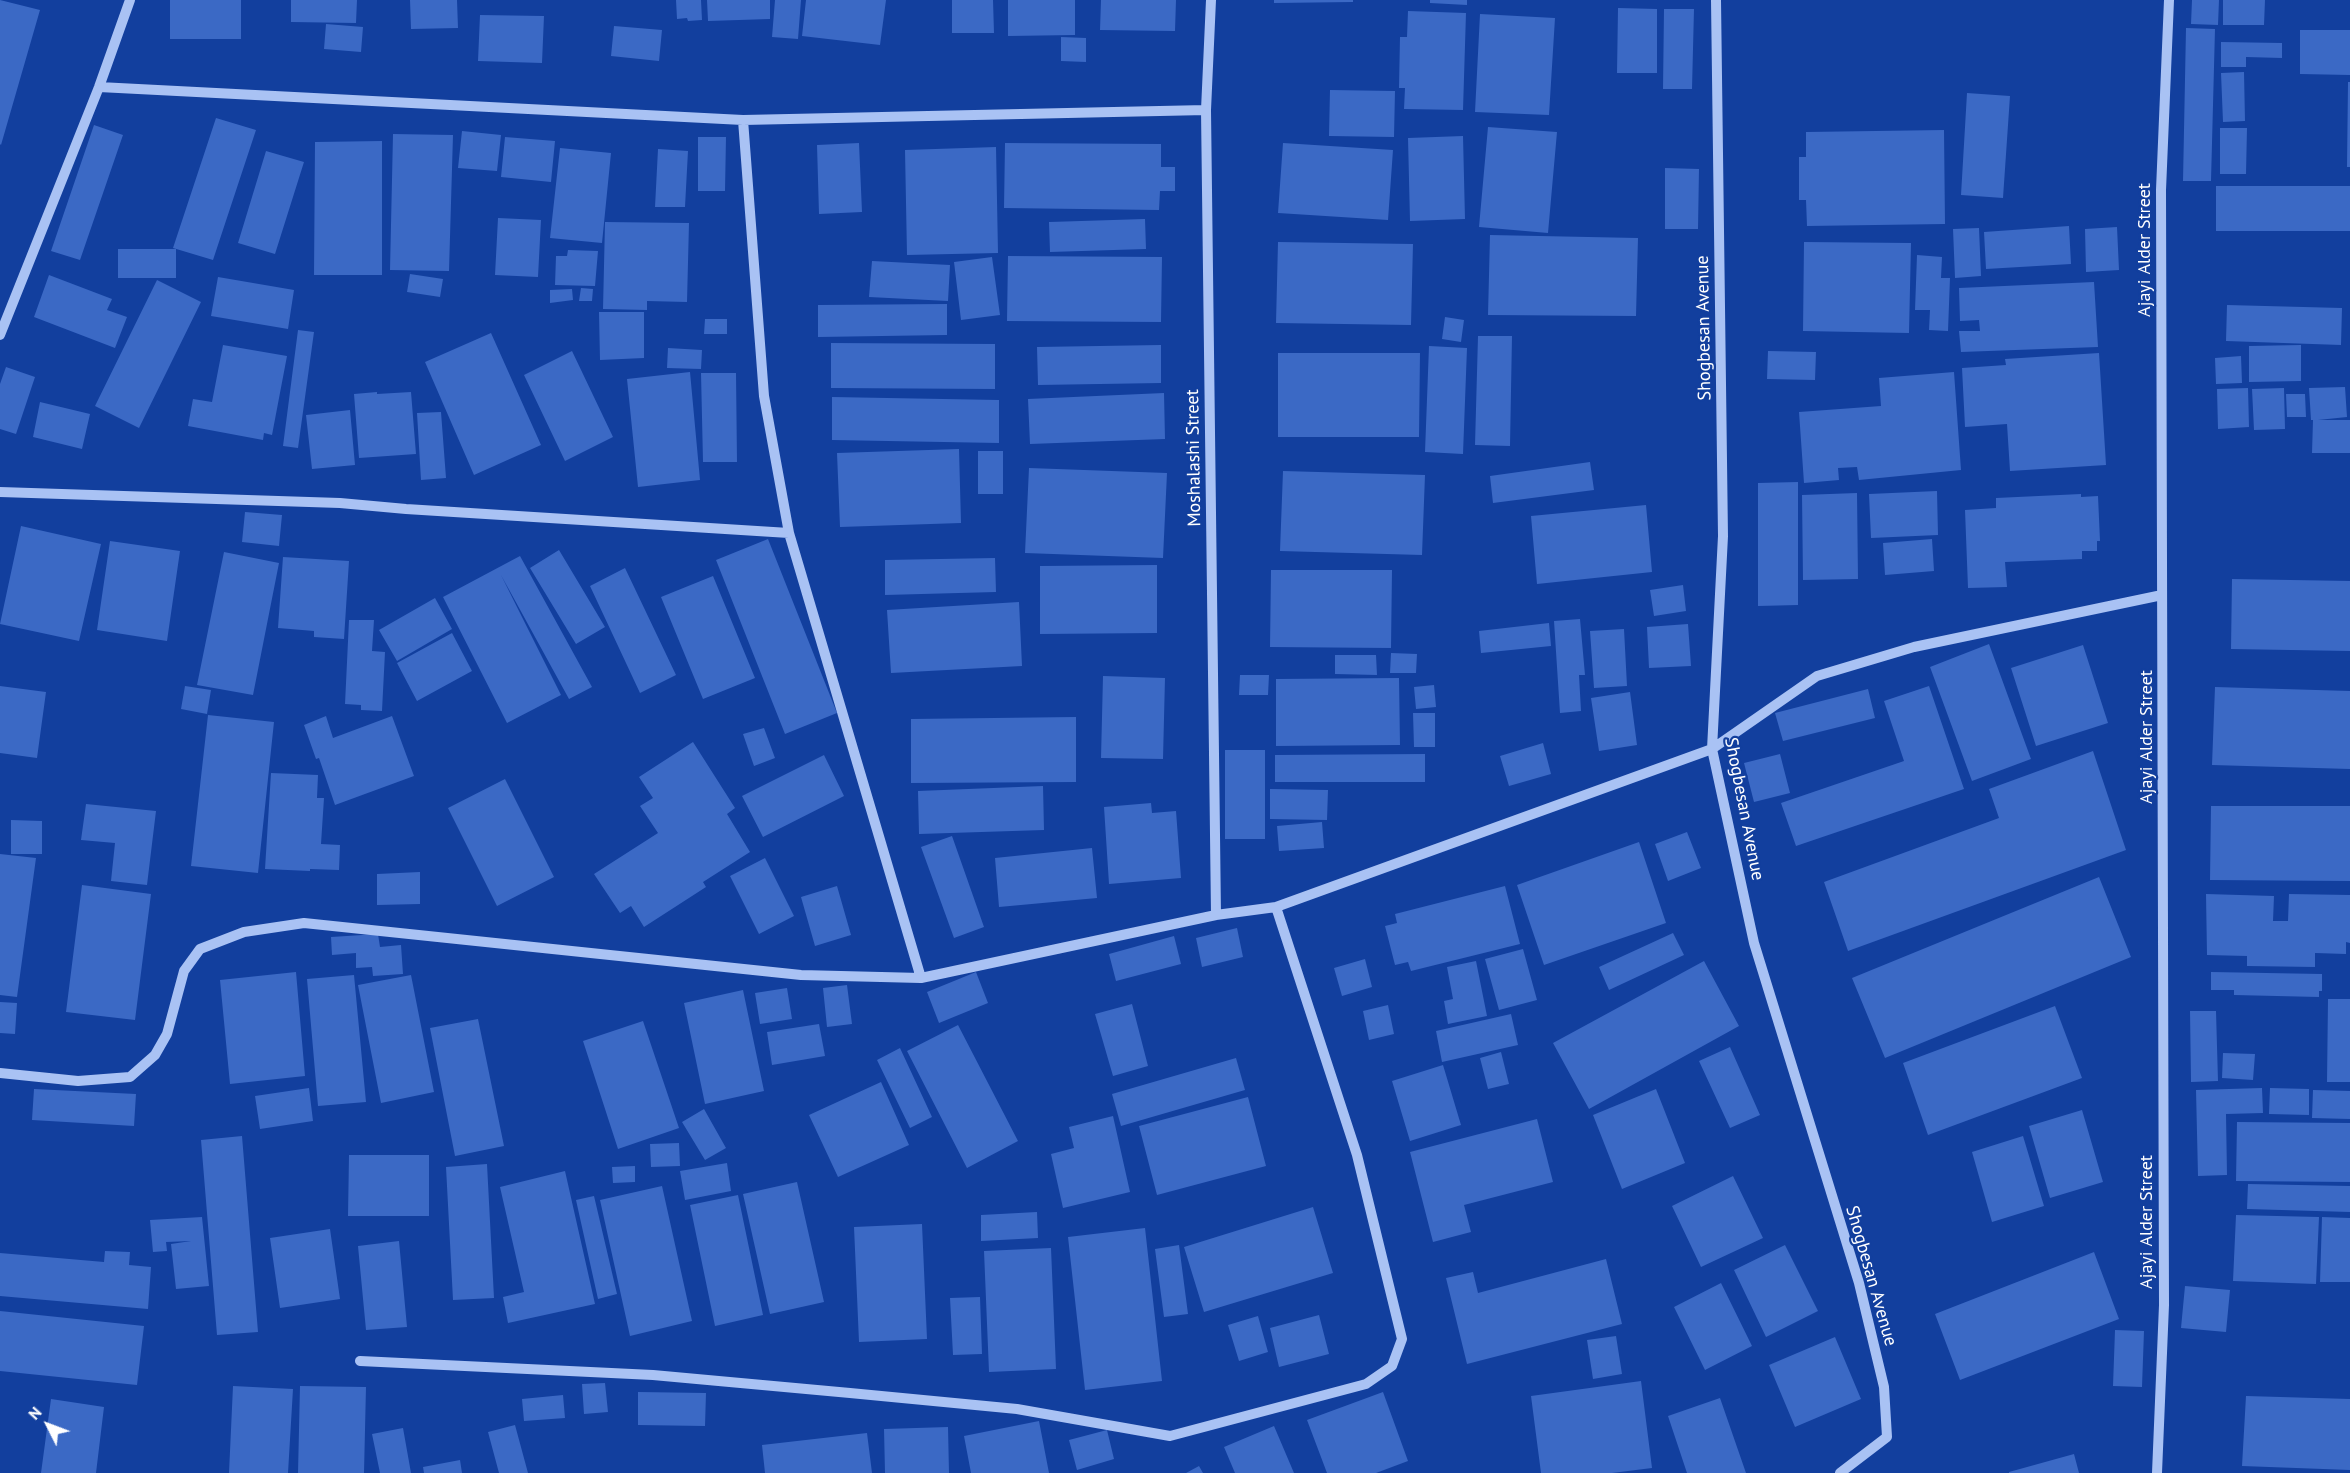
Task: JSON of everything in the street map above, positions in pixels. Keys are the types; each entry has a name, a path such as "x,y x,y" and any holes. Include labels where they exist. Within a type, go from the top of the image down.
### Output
{"street":[{"path":"0,335 99,87 130,0"},
{"name":"Moshalashi Street","path":"1211,0 1206,110 1216,915"},
{"name":"Shogbesan Avenue","path":"1716,0 1723,536 1712,748 1754,943 1859,1283 1884,1387 1887,1437 1840,1473"},
{"name":"Ajayi Alder Street","path":"2157,1473 2164,1305 2161,190 2169,0"},
{"path":"99,87 743,120 1206,110"},
{"path":"743,120 764,396 789,533 921,978"},
{"path":"0,492 340,503 789,533"},
{"path":"0,1073 78,1081 130,1077 155,1055 167,1034 184,970 200,949 244,932 304,923 801,975 921,978 1216,915 1276,907 1712,748 1817,676 1914,647 2162,595"},
{"path":"360,1361 653,1375 839,1392 1017,1409 1170,1436 1366,1384 1392,1366 1402,1339 1357,1155 1276,907"}],"building":[{"path":"0,0 40,10 1,145 0,144"},
{"path":"170,0 241,0 241,39 170,39"},
{"path":"291,0 357,0 356,23 291,22"},
{"path":"410,0 457,0 458,28 411,29"},
{"path":"676,0 701,0 702,20 677,19"},
{"path":"707,0 770,0 770,19 708,21"},
{"path":"775,0 801,0 798,39 772,37"},
{"path":"806,0 886,0 880,45 802,36"},
{"path":"952,0 993,0 994,33 952,33"},
{"path":"1008,0 1075,0 1075,35 1008,36"},
{"path":"1101,0 1176,0 1175,31 1100,30"},
{"path":"1274,0 1353,0 1353,2 1274,3"},
{"path":"1430,0 1467,0 1467,5 1430,3"},
{"path":"2192,0 2219,0 2218,25 2191,24"},
{"path":"2223,0 2265,0 2264,25 2223,25"},
{"path":"1618,8 1657,9 1657,73 1617,73"},
{"path":"1664,9 1694,9 1692,89 1663,89"},
{"path":"1408,11 1466,13 1463,110 1404,109 1405,88 1399,88 1400,37 1407,37"},
{"path":"1480,14 1555,18 1549,115 1475,112"},
{"path":"480,15 544,16 542,63 478,61"},
{"path":"326,24 363,27 361,52 324,49"},
{"path":"614,26 662,30 659,61 611,56"},
{"path":"2186,28 2215,29 2211,181 2183,181"},
{"path":"2300,30 2350,30 2350,75 2300,74"},
{"path":"1061,37 1086,38 1086,62 1061,61"},
{"path":"2221,42 2282,43 2282,58 2246,57 2246,67 2221,67"},
{"path":"2244,72 2245,121 2223,122 2221,73"},
{"path":"2348,82 2350,82 2350,167 2347,167"},
{"path":"1330,90 1395,91 1394,137 1329,136"},
{"path":"1967,93 2010,96 2003,198 1961,195"},
{"path":"216,118 256,130 213,260 173,248"},
{"path":"94,125 123,135 80,260 51,251"},
{"path":"1488,127 1557,132 1548,233 1479,227"},
{"path":"2220,128 2247,128 2246,174 2220,174"},
{"path":"1944,130 1945,224 1807,226 1806,200 1799,200 1799,157 1806,157 1806,132"},
{"path":"462,131 501,135 497,171 458,168"},
{"path":"393,134 453,135 449,271 390,270"},
{"path":"1463,136 1465,219 1410,221 1408,138"},
{"path":"505,137 555,141 551,182 501,177"},
{"path":"698,137 726,137 725,191 698,191"},
{"path":"382,141 382,275 314,275 315,142"},
{"path":"859,143 862,212 819,214 817,145"},
{"path":"1005,143 1161,144 1161,167 1175,167 1175,191 1160,191 1159,210 1004,208"},
{"path":"1283,143 1393,150 1388,220 1278,213"},
{"path":"996,147 998,253 907,255 905,150"},
{"path":"560,148 611,153 602,243 550,238"},
{"path":"658,149 688,151 685,207 655,207"},
{"path":"266,151 304,162 275,254 238,243"},
{"path":"1665,168 1699,169 1698,229 1665,229"},
{"path":"2216,186 2350,186 2350,231 2216,231"},
{"path":"498,218 541,220 538,277 495,275"},
{"path":"1145,219 1146,249 1050,252 1049,222"},
{"path":"605,222 689,223 687,302 647,301 647,310 603,309"},
{"path":"2069,226 2071,264 1986,269 1984,232"},
{"path":"2117,227 2119,270 2086,272 2085,229"},
{"path":"1979,228 1981,276 1955,278 1953,229"},
{"path":"1490,235 1638,238 1636,316 1488,315"},
{"path":"1278,242 1413,244 1411,325 1276,323"},
{"path":"1804,242 1911,243 1909,333 1803,331"},
{"path":"118,249 176,249 176,278 118,278"},
{"path":"568,250 598,251 595,286 555,285 556,256 567,256"},
{"path":"1917,255 1942,257 1941,278 1950,278 1948,331 1929,330 1930,310 1915,310"},
{"path":"1008,256 1162,257 1161,322 1007,321"},
{"path":"992,257 1000,315 961,320 954,262"},
{"path":"872,261 950,265 948,301 869,297"},
{"path":"410,274 443,279 440,297 407,292"},
{"path":"49,275 112,299 107,310 127,317 115,348 34,317"},
{"path":"218,277 294,290 288,329 211,316"},
{"path":"157,280 201,302 139,428 95,406"},
{"path":"2094,282 2098,347 1961,352 1959,331 1980,331 1979,320 1960,321 1959,288"},
{"path":"581,288 593,289 592,301 579,301"},
{"path":"572,289 573,300 550,303 550,290"},
{"path":"947,304 947,335 818,337 818,305"},
{"path":"2227,305 2342,308 2341,345 2226,341"},
{"path":"599,312 644,312 644,358 600,360"},
{"path":"1445,317 1464,320 1461,342 1442,339"},
{"path":"705,319 727,319 727,334 704,334"},
{"path":"298,330 314,332 298,448 283,446"},
{"path":"491,333 541,445 474,475 425,362"},
{"path":"1478,336 1512,336 1510,446 1475,445"},
{"path":"831,343 995,344 995,389 831,388"},
{"path":"223,345 287,356 272,435 264,433 263,440 188,426 193,399 212,402"},
{"path":"1161,345 1161,383 1038,385 1037,347"},
{"path":"2301,345 2301,381 2249,382 2249,346"},
{"path":"1429,346 1467,348 1463,454 1425,452"},
{"path":"668,348 702,350 701,369 667,368"},
{"path":"572,351 613,437 565,461 524,375"},
{"path":"1768,351 1816,352 1815,380 1767,379"},
{"path":"1278,353 1420,353 1419,437 1278,437"},
{"path":"2099,353 2106,465 2010,471 2007,424 1965,427 1962,368 2006,365 2005,359"},
{"path":"2241,356 2242,383 2216,384 2215,358"},
{"path":"6,367 35,377 16,434 0,429 0,384"},
{"path":"690,372 700,480 638,487 627,379"},
{"path":"1954,372 1961,470 1859,480 1857,467 1838,468 1839,480 1804,483 1799,412 1881,406 1879,378"},
{"path":"701,373 736,373 737,462 703,462"},
{"path":"2345,387 2347,417 2318,420 2350,420 2350,453 2312,453 2313,420 2311,420 2309,388"},
{"path":"2248,388 2249,427 2218,429 2217,389"},
{"path":"2284,388 2285,429 2254,430 2252,389"},
{"path":"377,392 377,394 411,392 416,454 359,458 354,394"},
{"path":"1164,393 1165,439 1030,444 1028,399"},
{"path":"2286,394 2305,394 2306,417 2287,417"},
{"path":"832,397 999,400 999,443 832,440"},
{"path":"40,402 90,414 82,449 33,437"},
{"path":"350,410 355,465 312,469 306,415"},
{"path":"441,412 446,478 421,480 417,413"},
{"path":"959,449 961,523 840,527 837,453"},
{"path":"978,451 1003,451 1003,494 978,494"},
{"path":"1590,462 1594,490 1493,503 1490,476"},
{"path":"1029,468 1167,473 1163,558 1025,553"},
{"path":"1283,471 1425,475 1422,555 1280,551"},
{"path":"1798,482 1798,605 1758,606 1758,483"},
{"path":"1937,491 1938,535 1871,538 1869,494"},
{"path":"1857,493 1858,579 1803,580 1802,495"},
{"path":"2081,494 2081,497 2098,496 2100,541 2097,541 2097,551 2082,551 2082,559 2005,562 2007,587 1968,588 1965,510 1996,508 1996,498"},
{"path":"1646,505 1652,572 1537,584 1531,516"},
{"path":"245,512 282,515 279,546 242,542"},
{"path":"21,526 101,544 79,641 0,624"},
{"path":"768,539 837,713 785,734 716,560"},
{"path":"1932,539 1934,571 1885,575 1883,543"},
{"path":"110,541 180,551 167,641 97,630"},
{"path":"559,550 605,627 576,644 530,568"},
{"path":"224,552 279,563 253,695 197,685"},
{"path":"520,556 592,687 569,699 501,575 561,695 507,723 443,597"},
{"path":"283,557 349,561 344,639 314,637 314,631 278,628"},
{"path":"995,558 996,592 885,595 885,560"},
{"path":"1157,565 1157,633 1040,634 1040,566"},
{"path":"625,568 676,675 640,693 590,586"},
{"path":"1271,570 1392,570 1391,648 1270,647"},
{"path":"713,576 755,678 703,699 661,597"},
{"path":"2232,579 2350,581 2350,651 2231,649"},
{"path":"1683,585 1686,611 1654,616 1650,590"},
{"path":"435,598 452,629 397,661 379,630"},
{"path":"1019,602 1022,666 891,673 887,610"},
{"path":"1580,619 1585,675 1579,675 1581,711 1560,713 1554,621"},
{"path":"349,620 374,620 372,651 385,652 382,711 361,710 361,705 345,704"},
{"path":"1549,623 1551,646 1481,653 1479,631"},
{"path":"1688,624 1691,666 1649,668 1647,627"},
{"path":"1624,629 1627,686 1594,688 1590,631"},
{"path":"452,633 472,671 417,701 397,663"},
{"path":"1989,644 2031,759 1972,781 1930,667"},
{"path":"2083,645 2108,723 2036,746 2011,668"},
{"path":"1391,653 1417,654 1416,673 1390,673"},
{"path":"1335,655 1376,655 1377,675 1335,674"},
{"path":"1240,675 1269,675 1268,695 1239,695"},
{"path":"1103,676 1165,678 1163,759 1101,758"},
{"path":"1399,678 1400,745 1276,746 1276,679"},
{"path":"1434,685 1436,707 1416,709 1414,687"},
{"path":"0,686 46,692 37,758 0,753"},
{"path":"185,686 211,690 207,714 181,709"},
{"path":"1929,686 1964,789 1796,846 1781,803 1904,761 1884,701"},
{"path":"2215,687 2350,691 2350,769 2212,765"},
{"path":"1868,689 1875,718 1783,741 1775,713"},
{"path":"1630,692 1637,745 1599,751 1591,698"},
{"path":"1413,713 1435,713 1435,747 1414,747"},
{"path":"208,715 274,722 258,873 191,866"},
{"path":"326,716 333,738 392,716 414,776 335,805 319,758 316,759 304,725"},
{"path":"1076,717 1076,782 911,783 911,719"},
{"path":"764,728 775,758 754,766 743,734"},
{"path":"693,742 735,808 727,814 750,852 703,882 706,887 644,927 631,906 620,913 594,874 658,833 640,806 653,798 639,777"},
{"path":"1543,743 1551,774 1509,786 1500,756"},
{"path":"1225,750 1265,750 1265,839 1225,839"},
{"path":"2093,751 2126,850 1848,951 1824,882 1999,818 1989,789"},
{"path":"1425,754 1425,782 1275,782 1275,755"},
{"path":"1780,754 1790,793 1754,802 1744,763"},
{"path":"824,755 844,796 763,837 742,796"},
{"path":"271,773 318,775 317,798 324,798 321,844 340,845 339,870 265,869"},
{"path":"505,779 554,877 497,906 448,808"},
{"path":"1043,786 1044,830 919,834 918,791"},
{"path":"1270,789 1328,790 1327,820 1270,819"},
{"path":"1151,803 1152,813 1176,811 1181,878 1109,884 1104,807"},
{"path":"86,804 156,811 147,885 111,881 115,843 81,840"},
{"path":"2211,806 2350,806 2350,881 2210,880"},
{"path":"11,820 42,821 42,854 11,854"},
{"path":"1322,822 1324,848 1279,851 1277,826"},
{"path":"1687,832 1701,868 1668,881 1655,844"},
{"path":"952,836 984,927 954,938 921,847"},
{"path":"1639,842 1666,923 1544,965 1517,885"},
{"path":"1092,848 1097,898 999,907 995,858"},
{"path":"0,854 36,858 17,997 0,995"},
{"path":"765,858 794,916 759,934 730,876"},
{"path":"420,872 420,904 377,905 377,874"},
{"path":"2099,877 2131,957 1885,1058 1852,978"},
{"path":"82,885 151,894 135,1020 66,1012"},
{"path":"837,886 851,935 815,946 801,897"},
{"path":"1505,886 1520,944 1411,971 1408,962 1395,965 1385,926 1397,923 1395,914"},
{"path":"2206,894 2274,896 2273,921 2288,921 2289,894 2350,895 2350,943 2346,942 2346,954 2315,953 2315,967 2247,966 2247,956 2207,955"},
{"path":"1237,928 1243,957 1202,967 1196,938"},
{"path":"1673,933 1684,955 1609,990 1599,967"},
{"path":"378,934 380,947 401,945 403,974 373,976 372,967 356,968 356,953 332,955 331,937"},
{"path":"1174,936 1181,964 1116,981 1109,954"},
{"path":"1523,949 1537,1000 1499,1010 1485,959"},
{"path":"1365,959 1372,987 1342,996 1334,968"},
{"path":"1476,961 1487,1016 1448,1024 1444,1001 1453,999 1447,967"},
{"path":"1704,961 1739,1026 1589,1109 1553,1043"},
{"path":"296,972 305,1076 230,1084 220,980"},
{"path":"976,972 988,1003 939,1023 927,992"},
{"path":"2211,972 2322,974 2322,991 2319,991 2319,997 2234,995 2234,990 2211,990"},
{"path":"354,975 366,1102 318,1106 307,979"},
{"path":"411,975 434,1092 381,1103 358,985"},
{"path":"847,985 852,1024 827,1027 823,988"},
{"path":"787,988 792,1019 760,1024 755,993"},
{"path":"743,990 764,1091 705,1104 684,1003"},
{"path":"2328,999 2350,999 2350,1082 2327,1082"},
{"path":"0,1002 17,1003 15,1034 0,1033"},
{"path":"1132,1004 1148,1066 1113,1076 1095,1014"},
{"path":"1388,1005 1394,1034 1369,1040 1363,1011"},
{"path":"2055,1006 2082,1078 1928,1135 1903,1063"},
{"path":"2190,1011 2216,1011 2218,1081 2191,1082"},
{"path":"1511,1014 1518,1045 1442,1062 1436,1031"},
{"path":"478,1019 504,1146 455,1156 430,1028"},
{"path":"643,1021 679,1128 618,1149 583,1041"},
{"path":"819,1024 825,1056 772,1065 767,1032"},
{"path":"958,1025 1018,1141 967,1168 907,1051"},
{"path":"1730,1047 1760,1115 1730,1128 1699,1061"},
{"path":"900,1048 932,1117 910,1128 877,1060"},
{"path":"1501,1052 1509,1084 1488,1089 1480,1058"},
{"path":"2223,1053 2255,1054 2253,1080 2222,1078"},
{"path":"1236,1058 1245,1090 1121,1126 1112,1094"},
{"path":"1443,1065 1461,1125 1410,1141 1392,1081"},
{"path":"881,1082 909,1145 838,1177 809,1115"},
{"path":"309,1088 313,1121 260,1129 255,1096"},
{"path":"2262,1088 2263,1113 2226,1114 2227,1175 2198,1176 2196,1090"},
{"path":"2270,1088 2309,1089 2309,1115 2269,1114"},
{"path":"34,1089 136,1094 134,1126 32,1120"},
{"path":"1656,1089 1685,1163 1622,1189 1593,1115"},
{"path":"2313,1090 2350,1091 2350,1119 2312,1118"},
{"path":"1248,1097 1266,1166 1157,1195 1139,1126"},
{"path":"704,1109 726,1148 705,1160 682,1122"},
{"path":"2082,1110 2103,1182 2050,1198 2029,1126"},
{"path":"1113,1116 1130,1192 1063,1208 1051,1154 1074,1148 1069,1127"},
{"path":"1537,1119 1553,1182 1464,1205 1471,1232 1433,1242 1410,1152"},
{"path":"2237,1122 2350,1123 2350,1182 2236,1181"},
{"path":"242,1136 258,1332 217,1335 201,1140"},
{"path":"2023,1136 2044,1206 1992,1222 1972,1152"},
{"path":"679,1143 680,1166 651,1167 650,1144"},
{"path":"349,1155 429,1155 429,1216 348,1216"},
{"path":"727,1163 731,1191 685,1200 680,1171"},
{"path":"487,1164 494,1298 453,1300 446,1167"},
{"path":"635,1166 635,1182 613,1183 612,1167"},
{"path":"565,1171 595,1304 508,1323 503,1297 524,1292 500,1187"},
{"path":"1733,1176 1763,1238 1701,1267 1672,1206"},
{"path":"797,1182 824,1302 770,1314 743,1194"},
{"path":"2248,1184 2350,1186 2350,1212 2247,1209"},
{"path":"662,1186 692,1321 630,1336 600,1200"},
{"path":"738,1195 763,1315 715,1326 690,1205"},
{"path":"594,1196 617,1294 598,1299 576,1200"},
{"path":"1313,1207 1333,1273 1204,1312 1184,1247"},
{"path":"1037,1212 1038,1238 981,1241 981,1215"},
{"path":"2236,1215 2319,1217 2316,1284 2233,1281"},
{"path":"202,1217 209,1286 176,1289 171,1244 191,1241 166,1242 167,1251 153,1252 150,1220"},
{"path":"2322,1217 2350,1218 2350,1282 2320,1282"},
{"path":"922,1224 927,1339 859,1342 854,1227"},
{"path":"1145,1228 1162,1381 1085,1390 1068,1237"},
{"path":"330,1229 340,1299 280,1308 270,1238"},
{"path":"399,1241 407,1327 366,1330 358,1246"},
{"path":"1179,1245 1188,1314 1164,1317 1155,1249"},
{"path":"1785,1245 1818,1311 1766,1337 1734,1270"},
{"path":"1051,1248 1056,1369 989,1372 984,1251"},
{"path":"105,1251 130,1252 129,1265 151,1267 148,1309 0,1296 0,1253 104,1262"},
{"path":"2094,1252 2119,1319 1960,1380 1935,1314"},
{"path":"1606,1259 1622,1324 1467,1364 1446,1278 1473,1272 1478,1293"},
{"path":"1721,1283 1752,1346 1705,1370 1674,1307"},
{"path":"2185,1286 2230,1290 2226,1332 2181,1328"},
{"path":"980,1297 982,1354 953,1355 950,1298"},
{"path":"0,1311 144,1326 137,1385 0,1371"},
{"path":"1319,1315 1329,1354 1279,1367 1270,1328"},
{"path":"1258,1316 1268,1352 1239,1361 1228,1325"},
{"path":"2115,1330 2144,1331 2142,1387 2113,1386"},
{"path":"1616,1336 1622,1374 1593,1379 1587,1340"},
{"path":"1835,1337 1861,1399 1795,1427 1769,1365"},
{"path":"1641,1381 1652,1468 1612,1473 1541,1473 1531,1396"},
{"path":"605,1383 608,1412 584,1414 582,1384"},
{"path":"233,1386 293,1389 288,1473 229,1473"},
{"path":"300,1386 366,1387 364,1473 298,1473"},
{"path":"638,1392 706,1393 705,1426 638,1425"},
{"path":"1383,1392 1408,1461 1376,1473 1327,1473 1307,1420"},
{"path":"563,1395 565,1418 524,1421 522,1399"},
{"path":"2246,1396 2350,1399 2350,1470 2242,1466"},
{"path":"1720,1398 1746,1473 1687,1473 1668,1416"},
{"path":"51,1399 104,1407 96,1473 41,1473"},
{"path":"1039,1421 1049,1473 971,1473 964,1436"},
{"path":"515,1425 528,1473 499,1473 488,1432"},
{"path":"1274,1426 1294,1473 1235,1473 1224,1447"},
{"path":"948,1427 949,1473 885,1473 884,1429"},
{"path":"403,1428 411,1473 380,1473 372,1434"},
{"path":"1107,1430 1114,1459 1077,1470 1069,1440"},
{"path":"867,1433 872,1473 765,1473 762,1445"},
{"path":"2074,1454 2079,1473 2009,1473 2009,1472"},
{"path":"460,1460 462,1473 424,1473 423,1467"},
{"path":"1199,1466 1203,1473 1186,1473"}]}
